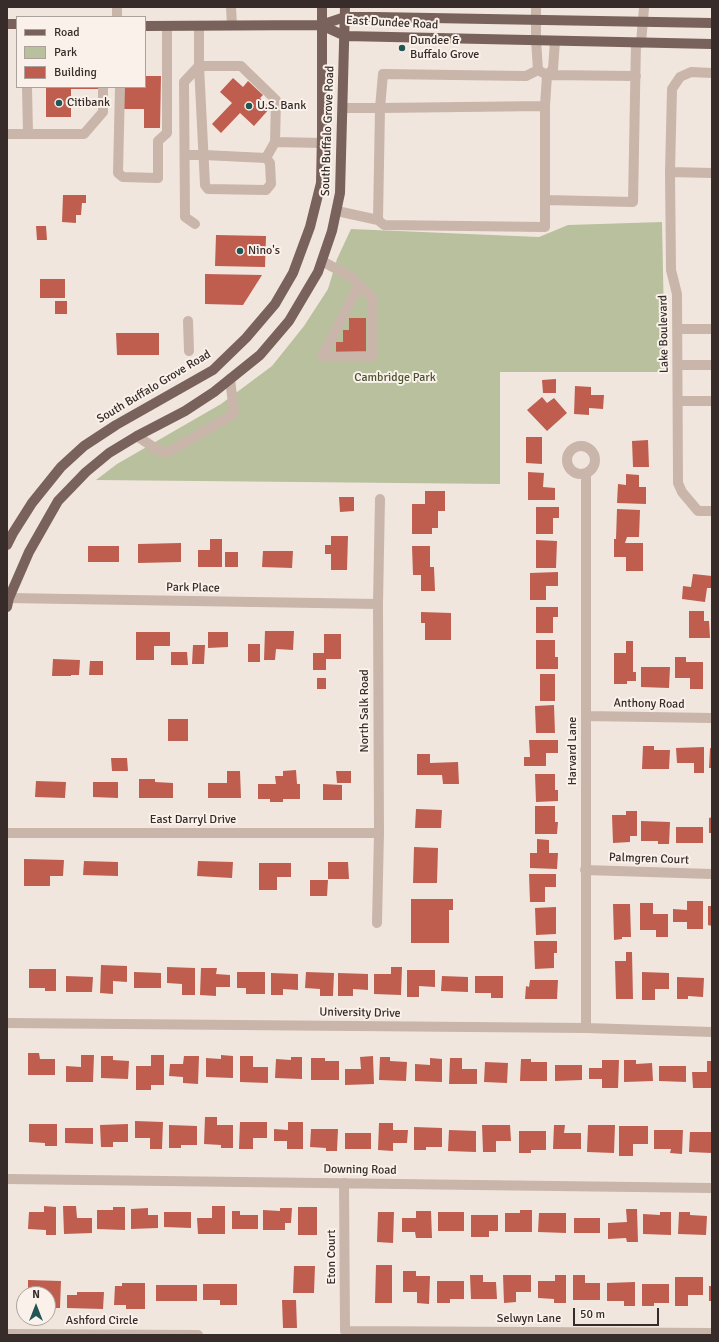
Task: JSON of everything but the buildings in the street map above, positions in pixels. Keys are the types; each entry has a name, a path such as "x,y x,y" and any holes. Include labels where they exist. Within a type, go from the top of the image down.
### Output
{"main road":[{"name":"South Buffalo Grove Road","path":"7,545 32,503 61,466 84,446 116,425 213,370 246,338 275,304 293,272 310,227 321,183 322,7"},
{"name":"South Buffalo Grove Road","path":"8,601 29,552 58,501 86,472 109,453 137,436 185,411 214,392 260,355 289,321 318,272 332,231 340,193 345,12"},
{"name":"East Dundee Road","path":"321,25 345,12 374,17 643,22 711,21"},
{"path":"146,26 321,25"},
{"name":"East Dundee Road","path":"321,25 345,36 712,44"}],"street":[{"path":"231,7 232,25"},
{"path":"337,211 378,220 384,225 545,227 545,106 542,73 536,40 536,7"},
{"path":"545,200 633,202 636,76 644,8"},
{"path":"120,88 118,173 123,177 158,178 158,141 167,133 167,26"},
{"path":"185,155 204,155 266,158 270,163 271,184 266,190 208,189 205,185 204,155 199,66 199,26"},
{"path":"378,220 380,108 383,74 526,76 542,73 553,69 554,41"},
{"path":"194,224 185,216 184,82 199,66 241,66 276,100 275,142 266,158"},
{"name":"Lake Boulevard","path":"712,73 691,72 680,77 672,89 670,172 671,270 678,294 678,482 682,492 698,511 712,511"},
{"path":"542,73 636,76"},
{"path":"27,88 28,134"},
{"path":"7,134 84,134 103,112 104,88"},
{"path":"343,108 545,106"},
{"path":"275,142 322,143"},
{"path":"670,172 712,173"},
{"path":"322,261 353,278 372,298 372,356 322,357 359,285"},
{"path":"188,321 189,351"},
{"path":"678,329 712,329"},
{"path":"678,365 712,365"},
{"path":"137,436 159,451 168,452 232,415 234,408 230,379"},
{"path":"678,401 712,400"},
{"name":"Harvard Lane","path":"586,473 586,1028"},
{"name":"North Salk Road","path":"378,923 378,604 380,499"},
{"name":"Park Place","path":"8,601 378,604"},
{"name":"Anthony Road","path":"586,716 712,718"},
{"name":"East Darryl Drive","path":"7,833 379,833"},
{"name":"Palmgren Court","path":"585,870 712,874"},
{"name":"University Drive","path":"7,1023 586,1028 712,1032"},
{"name":"Downing Road","path":"7,1179 712,1188"},
{"name":"Eton Court","path":"344,1183 345,1331"},
{"name":"Selwyn Lane","path":"345,1331 712,1333"},
{"name":"Ashford Circle","path":"7,1334 198,1334"}],"green space":[{"name":"Cambridge Park","path":"662,222 665,372 500,372 500,484 96,480 117,464 221,404 272,366 304,326 328,289 337,259 351,229 539,237 568,225"}],"place":[{"name":"Dundee & Buffalo Grove","path":"402,48"},
{"name":"Citibank","path":"59,103"},
{"name":"U.S. Bank","path":"249,106"},
{"name":"Nino's","path":"240,251"}]}
